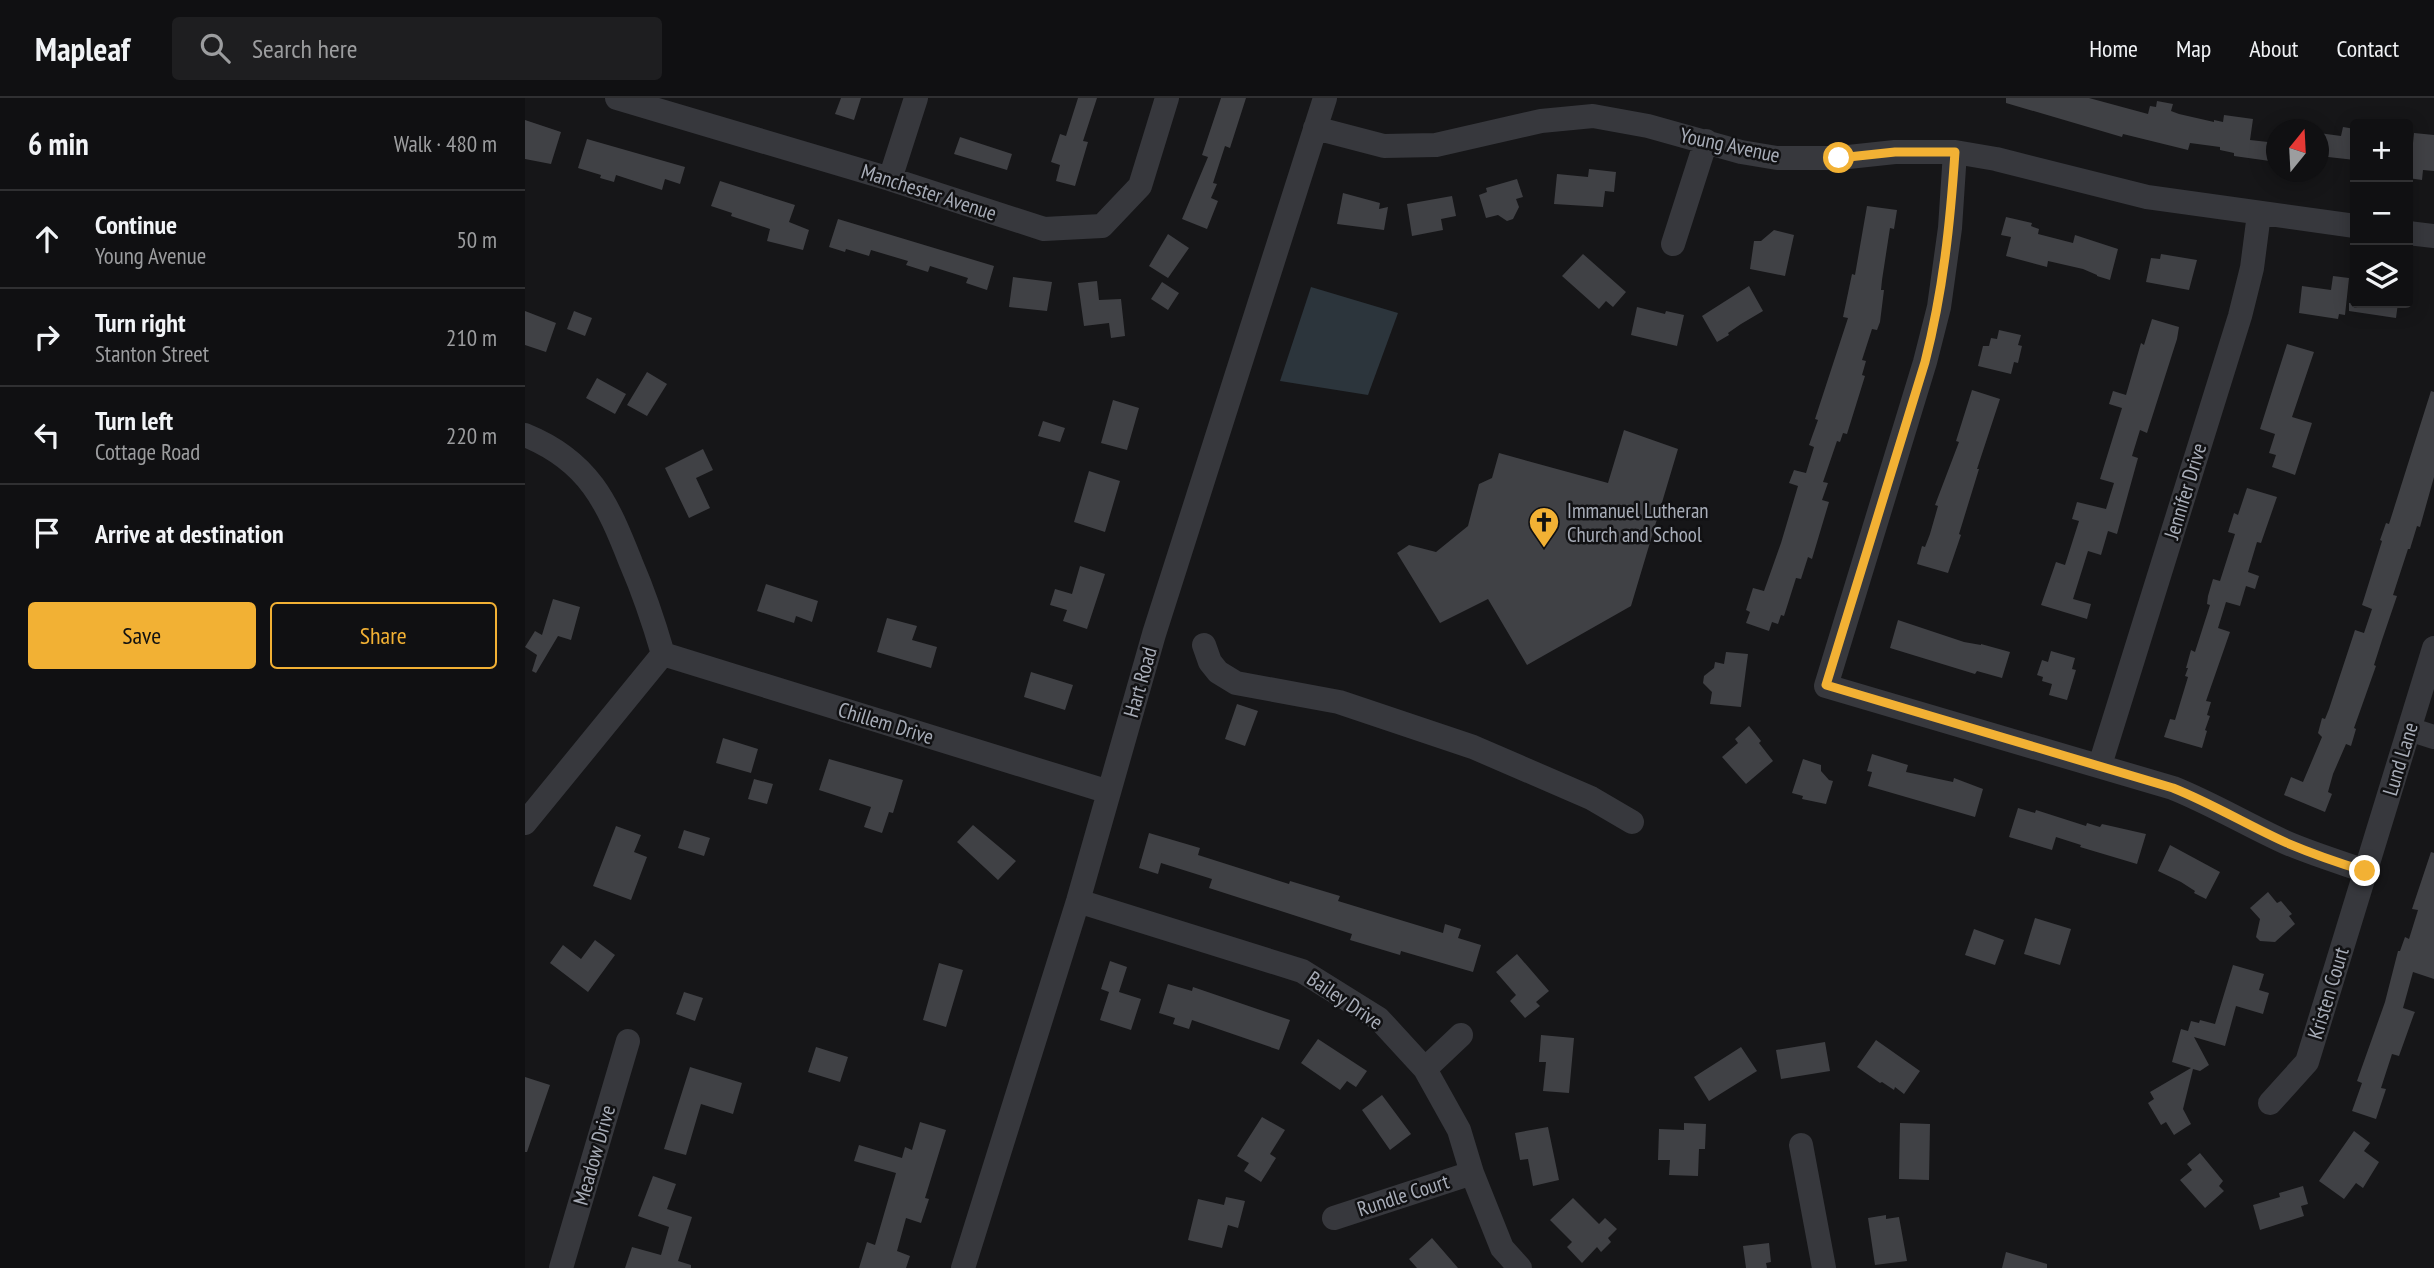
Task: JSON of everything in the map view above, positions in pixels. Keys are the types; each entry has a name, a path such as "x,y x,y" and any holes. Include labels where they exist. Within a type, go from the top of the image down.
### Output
{"street":[{"name":"Manchester Avenue","path":"617,98 890,179 1044,229 1102,226 1140,186 1167,98"},
{"path":"890,179 916,98"},
{"name":"Hart Road","path":"963,1268 1078,901 1154,634 1325,98"},
{"name":"Young Avenue","path":"1315,128 1384,146 1436,145 1541,121 1593,116 1648,126 1741,152 1777,158 1955,152 1996,159 2147,197 2350,225"},
{"path":"1672,244 1706,141"},
{"path":"1955,152 1950,228 1939,307 1925,362 1826,685 2173,788 2210,802 2285,842 2365,871"},
{"name":"Jennifer Drive","path":"2099,765 2240,316 2252,268 2259,214"},
{"path":"2413,234 2434,236"},
{"path":"525,435 558,451 589,479 612,513 651,613 663,654 525,822"},
{"path":"1205,645 1210,662 1218,672 1236,683 1339,702 1473,747 1591,798 1632,822"},
{"name":"Lund Lane","path":"2365,871 2434,648"},
{"name":"Chillem Drive","path":"663,654 1109,792"},
{"path":"2409,729 2434,737"},
{"name":"Kristen Court","path":"2270,1102 2307,1062 2365,871"},
{"name":"Bailey Drive","path":"1078,901 1302,971 1379,1019 1425,1069 1459,1130 1472,1173 1502,1248 1520,1268"},
{"path":"1425,1069 1461,1035"},
{"name":"Meadow Drive","path":"561,1268 628,1041"},
{"path":"1801,1145 1824,1268"},
{"name":"Rundle Court","path":"1334,1218 1472,1173"}],"shaded area":[{"path":"1311,287 1398,313 1368,395 1280,381"}],"building":[{"path":"841,98 861,98 854,120 835,114"},
{"path":"1078,98 1097,98 1083,141 1088,142 1075,186 1056,181 1060,165 1051,162 1060,134 1066,136"},
{"path":"1221,98 1246,98 1230,148 1225,146 1213,183 1217,184 1211,198 1218,201 1207,229 1182,219 1208,157 1202,155"},
{"path":"2006,98 2089,98 2148,114 2150,106 2156,107 2157,101 2173,104 2171,111 2179,114 2214,122 2223,122 2224,115 2253,119 2250,140 2266,142 2266,160 2234,156 2234,153 2220,150 2220,147 2190,143 2188,150 2123,134 2122,137 2006,103"},
{"path":"525,120 561,132 551,164 525,159"},
{"path":"2343,127 2350,128 2350,159 2329,157 2329,134 2341,136"},
{"path":"2414,133 2434,135 2434,171 2423,170 2422,180 2413,179"},
{"path":"960,137 1012,154 1007,170 954,154"},
{"path":"587,139 685,167 680,184 665,179 662,190 616,175 614,182 578,168"},
{"path":"1589,169 1616,172 1614,192 1605,191 1603,207 1554,204 1557,174 1588,177"},
{"path":"1517,179 1523,197 1516,199 1519,207 1513,219 1507,221 1498,215 1486,218 1479,195 1487,192 1486,188"},
{"path":"720,181 795,205 789,222 809,230 803,250 767,241 770,229 711,206"},
{"path":"1343,193 1380,203 1379,209 1388,207 1384,230 1337,224"},
{"path":"1452,196 1456,216 1441,219 1443,230 1412,236 1407,204"},
{"path":"1867,206 1897,210 1894,229 1890,228 1882,280 1881,290 1884,290 1880,322 1877,330 1872,329 1862,360 1866,361 1862,375 1865,376 1847,434 1843,433 1840,442 1837,441 1823,482 1828,483 1822,500 1829,502 1812,559 1808,557 1801,579 1796,578 1784,616 1781,615 1778,624 1772,622 1769,631 1746,623 1750,612 1746,610 1753,588 1764,591 1781,543 1798,486 1789,483 1794,470 1806,473 1814,447 1809,445 1818,420 1815,419 1848,318 1843,317 1852,274 1855,275"},
{"path":"2006,217 2032,223 2031,226 2039,229 2038,234 2073,243 2075,235 2118,249 2110,280 2083,269 2048,261 2047,267 2006,256 2011,237 2001,235"},
{"path":"838,219 994,266 987,290 966,283 968,278 930,266 928,272 906,265 908,261 871,250 869,256 829,247"},
{"path":"1774,230 1794,235 1785,276 1750,269 1754,241 1761,241"},
{"path":"1168,234 1189,248 1168,278 1149,266"},
{"path":"1583,254 1626,292 1613,307 1606,301 1599,309 1562,276"},
{"path":"2161,254 2197,260 2189,290 2146,282 2151,258 2160,259"},
{"path":"2333,276 2349,278 2345,315 2339,314 2338,319 2299,313 2302,286 2331,290"},
{"path":"1013,277 1052,282 1047,311 1009,307"},
{"path":"1097,281 1099,300 1121,299 1125,336 1111,338 1109,323 1084,326 1078,283"},
{"path":"1162,282 1179,293 1168,310 1151,299"},
{"path":"1749,286 1763,311 1717,342 1702,316"},
{"path":"2349,303 2350,308 2397,308 2396,318 2349,311"},
{"path":"1637,307 1665,314 1666,311 1684,315 1677,346 1631,335"},
{"path":"525,311 556,323 546,352 525,345"},
{"path":"574,311 592,318 585,336 567,329"},
{"path":"2152,319 2179,327 2177,339 2147,433 2140,430 2132,456 2138,458 2117,534 2108,531 2101,555 2088,551 2073,599 2091,604 2087,619 2041,605 2056,562 2065,565 2079,521 2072,519 2077,502 2106,509 2114,483 2100,479 2122,408 2109,404 2113,391 2126,395 2141,343 2144,345"},
{"path":"1999,330 2021,335 2018,345 2022,346 2018,363 2014,362 2011,374 1978,366 1983,346 1989,346 1991,338 1997,339"},
{"path":"2287,344 2314,352 2292,417 2312,423 2295,475 2272,467 2276,455 2269,453 2275,434 2260,429"},
{"path":"647,372 667,384 647,416 627,405"},
{"path":"597,378 626,394 615,414 586,398"},
{"path":"1972,390 2000,399 1948,573 1917,564 1922,546 1925,547 1930,534 1938,506 1935,505 1959,442 1956,441"},
{"path":"2431,391 2434,392 2434,477 2420,527 2417,526 2393,595 2397,596 2354,728 2356,729 2351,746 2346,744 2333,774 2328,792 2332,794 2325,812 2284,795 2291,777 2303,782 2322,737 2318,733 2322,718 2325,719 2329,709 2355,630 2364,633 2372,609 2362,605 2382,541 2380,540 2386,523 2389,524"},
{"path":"1113,400 1139,408 1127,450 1101,443"},
{"path":"1043,421 1065,428 1060,442 1038,436"},
{"name":"Immanuel Lutheran Church and School","path":"1624,430 1678,449 1631,606 1527,665 1488,599 1440,623 1397,553 1409,545 1436,552 1468,526 1479,484 1492,478 1499,453 1608,483"},
{"path":"703,449 713,470 696,478 710,508 689,518 665,468"},
{"path":"1089,471 1120,481 1105,532 1074,522"},
{"path":"2247,488 2277,497 2261,543 2257,542 2248,572 2259,576 2255,589 2246,586 2240,606 2226,602 2218,628 2230,632 2206,701 2211,702 2207,715 2210,716 2202,748 2164,737 2170,719 2175,720 2188,677 2185,676 2191,650 2195,652 2210,605 2207,604 2213,579 2220,581 2235,534 2228,532 2234,513 2238,515"},
{"path":"1080,566 1105,574 1087,629 1063,621 1067,610 1050,605 1055,589 1072,594"},
{"path":"766,584 818,601 812,622 796,616 794,623 757,611"},
{"path":"553,599 580,607 571,640 558,636 536,673 532,671 537,655 525,647 535,631 542,635"},
{"path":"887,618 917,626 912,640 937,647 931,668 877,652"},
{"path":"1898,620 1964,642 2010,652 2002,678 1977,671 1975,674 1890,648"},
{"path":"2051,651 2075,658 2072,669 2076,670 2067,700 2049,695 2052,684 2042,681 2043,677 2037,675 2042,660 2048,662"},
{"path":"1726,652 1748,654 1741,707 1710,704 1712,692 1703,683 1704,676 1714,668 1715,662 1724,664"},
{"path":"1031,672 1073,685 1065,710 1024,697"},
{"path":"1237,704 1258,711 1245,746 1225,739"},
{"path":"1749,726 1773,761 1746,784 1722,757 1738,743 1735,739"},
{"path":"723,738 758,749 751,773 716,763"},
{"path":"1872,754 1908,765 1906,772 1953,782 1954,778 1983,789 1975,817 1868,786 1872,772 1867,771"},
{"path":"829,759 903,780 893,813 889,812 882,833 864,827 871,807 819,790"},
{"path":"1803,759 1821,765 1821,771 1833,781 1826,804 1802,799 1803,796 1792,793"},
{"path":"754,779 773,784 767,804 748,799"},
{"path":"2018,808 2035,813 2036,810 2086,826 2087,823 2100,827 2102,824 2146,834 2137,864 2056,837 2052,850 2009,837"},
{"path":"973,825 1016,861 998,880 957,842"},
{"path":"616,826 641,835 634,852 647,857 631,900 593,886"},
{"path":"684,830 710,838 704,856 678,848"},
{"path":"1149,833 1200,848 1198,855 1289,884 1290,881 1340,896 1338,901 1443,933 1445,924 1461,929 1458,938 1481,945 1473,972 1401,951 1400,955 1350,940 1352,934 1209,888 1212,879 1161,863 1158,874 1139,868"},
{"path":"2170,845 2220,872 2206,899 2158,871"},
{"path":"2431,852 2434,853 2434,979 2413,972 2403,1008 2415,1012 2399,1056 2392,1054 2381,1088 2386,1089 2376,1119 2352,1111 2362,1083 2357,1081 2385,1002 2398,951 2405,937 2409,939 2418,910 2412,909"},
{"path":"2268,892 2277,903 2281,901 2292,914 2289,916 2295,924 2275,942 2260,941 2256,937 2260,919 2250,908"},
{"path":"2035,918 2071,929 2060,965 2024,954"},
{"path":"1974,929 2004,940 1995,965 1965,955"},
{"path":"595,940 615,955 588,992 550,963 563,945 581,959"},
{"path":"1517,954 1549,991 1536,1002 1540,1006 1525,1018 1510,1001 1516,995 1496,972"},
{"path":"1110,961 1127,967 1119,992 1141,999 1131,1030 1100,1020 1109,992 1101,989"},
{"path":"939,963 963,970 946,1027 923,1020"},
{"path":"2233,965 2264,974 2259,990 2269,993 2263,1014 2236,1006 2225,1046 2194,1037 2209,1065 2200,1071 2193,1069 2183,1109 2191,1124 2174,1135 2166,1122 2161,1125 2148,1103 2154,1099 2150,1092 2191,1068 2172,1062 2181,1029 2188,1031 2191,1021 2199,1023 2200,1020 2215,1024"},
{"path":"1168,984 1192,991 1193,987 1290,1020 1279,1050 1192,1020 1189,1029 1173,1024 1175,1018 1159,1013"},
{"path":"684,992 703,998 695,1021 676,1014"},
{"path":"1541,1035 1574,1038 1569,1093 1543,1091 1546,1062 1539,1062"},
{"path":"1318,1039 1367,1071 1356,1087 1347,1081 1340,1090 1301,1063"},
{"path":"1876,1040 1920,1071 1904,1094 1895,1087 1894,1090 1880,1083 1857,1067"},
{"path":"1825,1042 1830,1071 1781,1079 1776,1050"},
{"path":"816,1047 848,1057 840,1082 808,1072"},
{"path":"1741,1047 1757,1071 1709,1101 1694,1077"},
{"path":"690,1067 742,1083 733,1114 701,1104 686,1155 664,1149"},
{"path":"525,1077 550,1085 527,1152 525,1152"},
{"path":"1382,1095 1411,1134 1390,1150 1362,1110"},
{"path":"1262,1117 1285,1130 1270,1154 1276,1158 1261,1182 1244,1171 1249,1163 1237,1156"},
{"path":"920,1122 946,1130 925,1198 929,1199 921,1223 906,1218 897,1251 910,1256 906,1268 859,1268 867,1242 875,1245 896,1173 854,1161 859,1145 902,1158 905,1147 912,1150"},
{"path":"1684,1123 1706,1124 1705,1149 1699,1149 1698,1176 1669,1175 1670,1160 1658,1160 1659,1129 1684,1130"},
{"path":"1900,1123 1930,1124 1929,1180 1899,1179"},
{"path":"1548,1127 1559,1180 1533,1186 1528,1159 1520,1160 1515,1133"},
{"path":"2354,1131 2370,1143 2364,1151 2379,1162 2363,1188 2356,1183 2344,1199 2319,1181"},
{"path":"2200,1153 2223,1181 2219,1186 2224,1191 2205,1208 2180,1180 2192,1170 2187,1164"},
{"path":"653,1176 676,1184 667,1209 692,1217 678,1261 691,1265 691,1268 625,1268 632,1247 661,1255 669,1227 638,1216"},
{"path":"2303,1186 2308,1204 2301,1206 2304,1216 2260,1230 2253,1205 2280,1197 2279,1193"},
{"path":"1226,1197 1245,1201 1238,1228 1228,1225 1222,1248 1188,1240 1198,1199 1224,1205"},
{"path":"1573,1198 1599,1224 1605,1218 1617,1229 1608,1238 1611,1242 1601,1252 1597,1247 1582,1263 1567,1247 1572,1242 1550,1220"},
{"path":"1886,1215 1886,1219 1899,1217 1907,1261 1875,1265 1868,1218"},
{"path":"1432,1238 1458,1268 1417,1268 1409,1259"},
{"path":"1769,1243 1771,1262 1766,1263 1767,1268 1746,1268 1743,1246"},
{"path":"2006,1252 2047,1264 2047,1268 2002,1268"}],"place":[{"name":"Immanuel Lutheran Church and School","path":"1544,549"}],"route":[{"path":"1839,158 1895,152 1955,152 1950,228 1939,307 1925,362 1826,685 2173,788 2210,802 2285,842 2365,871"}]}
